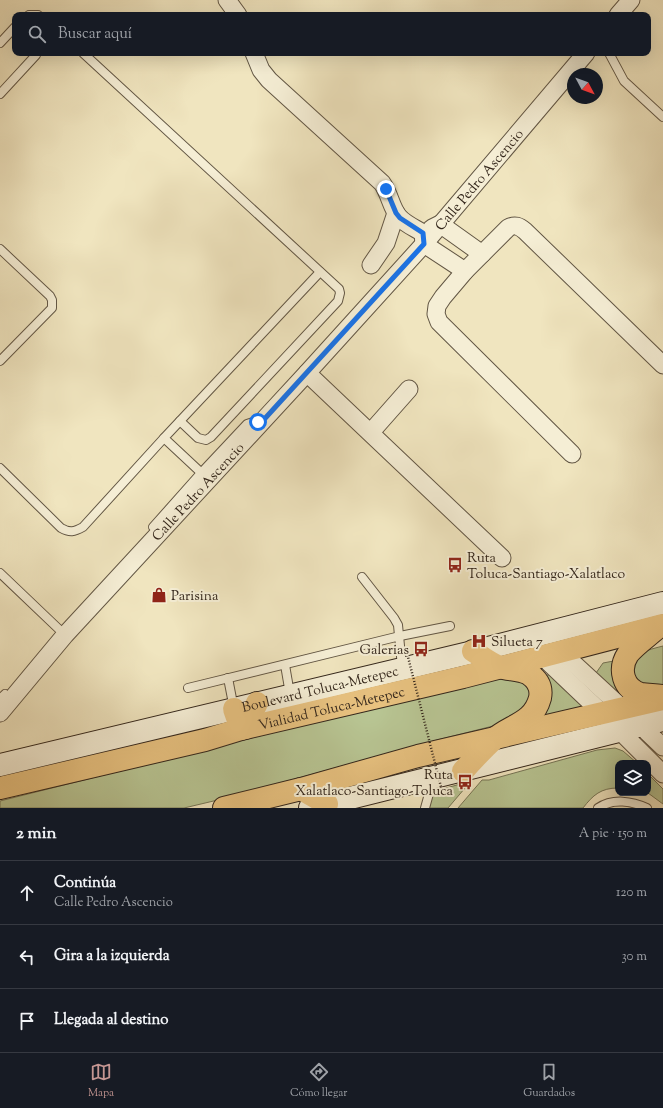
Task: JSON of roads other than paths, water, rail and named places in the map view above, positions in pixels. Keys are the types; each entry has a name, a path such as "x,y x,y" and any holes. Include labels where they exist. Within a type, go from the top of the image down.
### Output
{"highway":[{"path":"662,624 629,653 623,663 622,674 632,688 640,694 663,698"},
{"name":"Vialidad Toluca-Metepec","path":"0,788 206,740 240,722 463,677 662,624"},
{"path":"463,677 471,652 499,667 521,671 528,674 536,679 541,691 534,713 523,722 495,739 463,770"},
{"path":"418,756 663,698"},
{"path":"240,722 257,703"},
{"path":"224,808 325,802 418,756 458,739 523,722"}],"main road":[{"name":"Boulevard Toluca-Metepec","path":"257,703 290,695 404,659 471,652 663,603"},
{"path":"325,802 435,783 463,770 663,720"},
{"name":"Boulevard Toluca-Metepec","path":"0,764 240,722"}],"street":[{"path":"227,0 236,12"},
{"path":"621,12 631,0"},
{"path":"255,56 261,70 269,80 382,183 389,195 396,213 423,238 465,271"},
{"name":"Calle Pedro Ascencio","path":"0,713 65,635 139,556 205,476 259,425 307,373 423,238 440,224 583,56"},
{"path":"371,265 386,243 396,213"},
{"path":"440,224 482,254"},
{"path":"572,454 439,322 436,314 437,306 443,297 465,271 508,228 514,225 519,226 525,231 663,365"},
{"path":"307,373 371,432 502,558"},
{"path":"371,432 409,389"},
{"path":"551,654 630,728 663,774"},
{"path":"630,728 663,747"}],"lane":[{"path":"0,43 12,30"},
{"path":"0,94 35,56"},
{"path":"86,56 339,289 340,293 338,301 211,437 206,440 198,438 180,421"},
{"path":"611,56 624,81 663,117"},
{"path":"0,249 50,296 52,300 52,308 0,361"},
{"path":"0,468 61,528 68,532 76,531 83,527 164,438 320,272"},
{"path":"164,438 205,476"},
{"path":"0,573 65,635"},
{"path":"362,577 394,618 398,626 404,659"},
{"path":"188,688 400,636 450,626"},
{"path":"285,665 290,695"},
{"path":"228,678 240,722"},
{"path":"425,808 430,790 435,783"},
{"path":"598,808 613,802 625,801 647,808"}],"place":[{"name":"Ruta Toluca-Santiago-Xalatlaco","path":"455,565"},
{"name":"Parisina","path":"159,595"},
{"name":"Silueta 7","path":"479,641"},
{"name":"Galerias","path":"421,649"},
{"name":"Ruta Xalatlaco-Santiago-Toluca","path":"465,782"}]}
